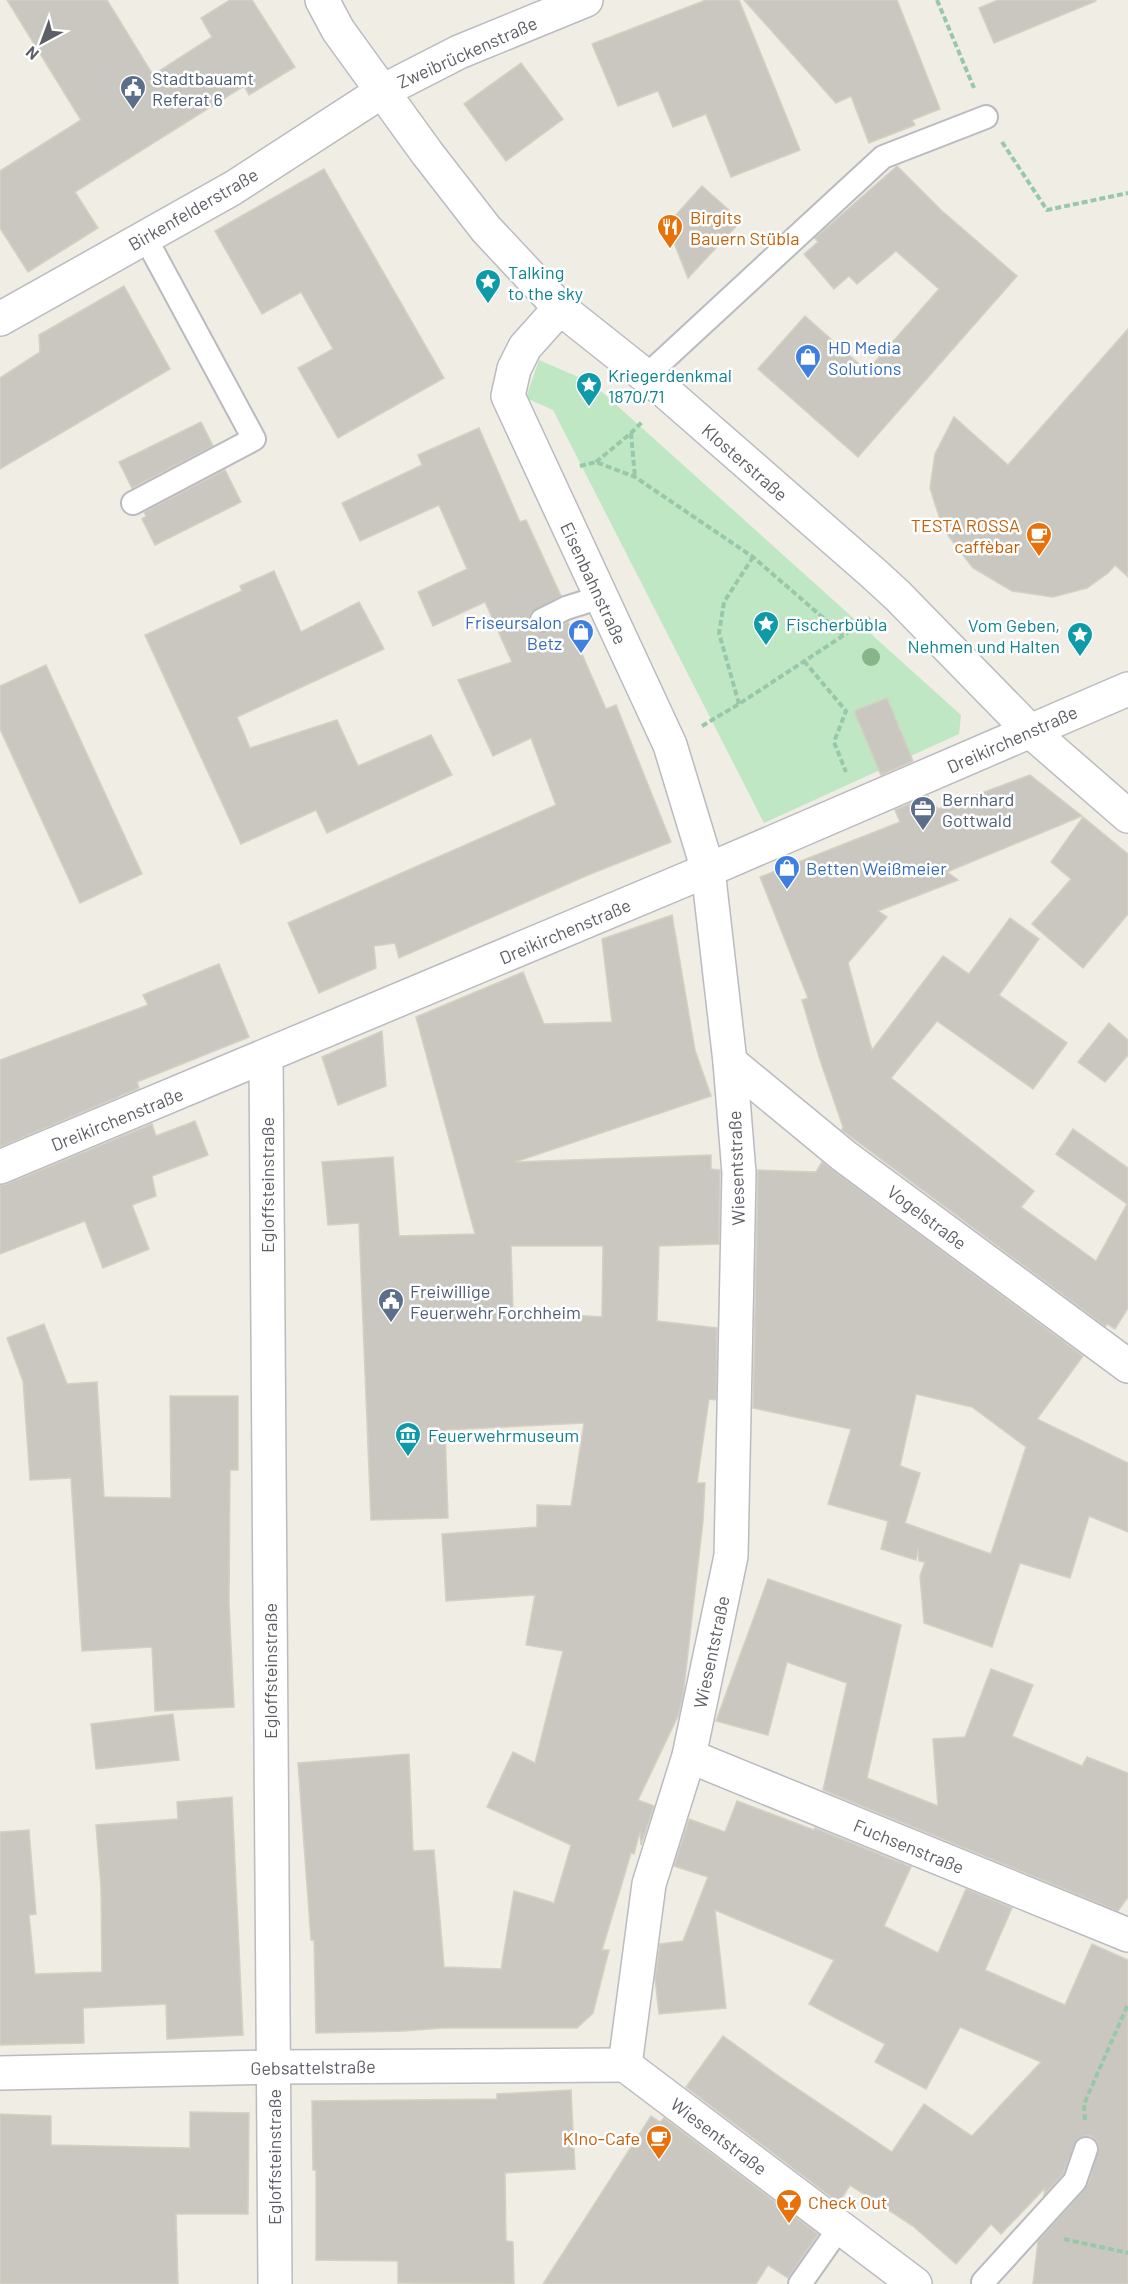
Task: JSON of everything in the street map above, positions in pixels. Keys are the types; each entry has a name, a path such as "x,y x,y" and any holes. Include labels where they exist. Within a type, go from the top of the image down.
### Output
{"street":[{"path":"322,0 338,30 381,92"},
{"name":"Zweibrückenstraße","path":"381,92 459,52 586,0"},
{"name":"Birkenfelderstraße","path":"0,319 233,188 381,92"},
{"name":"Klosterstraße","path":"381,92 486,230 560,308 657,385 898,596 1029,730 1128,816"},
{"name":"Eisenbahnstraße","path":"560,308 525,347 514,369 508,396 670,745 708,870"},
{"name":"Dreikirchenstraße","path":"0,1167 860,806 1029,730 1128,689"},
{"name":"Wiesentstraße","path":"708,870 730,1062 739,1173 731,1556 689,1756 649,1884 626,2065 915,2284"},
{"name":"Egloffsteinstraße","path":"266,1057 275,2284"},
{"name":"Vogelstraße","path":"730,1062 844,1156 1128,1366"},
{"name":"Fuchsenstraße","path":"689,1756 1128,1935"},
{"name":"Gebsattelstraße","path":"0,2073 273,2067 626,2065"}],"lane":[{"path":"657,385 883,157 986,117"},
{"path":"133,503 254,439 145,237"},
{"path":"542,620 566,608 601,597"},
{"path":"983,2282 1075,2181 1086,2149"},
{"path":"800,2284 840,2227"}],"path":[{"path":"544,475 596,462 632,433 657,385"},
{"path":"632,433 635,477"},
{"path":"596,462 635,477 753,557 843,635"},
{"path":"739,704 720,633 724,602 753,557"},
{"path":"670,745 739,704 867,620 898,596"},
{"path":"804,661 846,711 834,742 860,806"},
{"path":"1084,2104 1128,2004"},
{"path":"1034,2228 1073,2242 1128,2253"}],"green space":[{"path":"539,360 592,383 961,715 959,734 764,823 553,410 526,398"}],"building":[{"path":"7,0 107,0 153,75 212,37 201,18 230,0 252,0 295,67 249,95 244,86 75,192 98,228 28,272 0,228 0,171 81,120"},
{"path":"706,0 739,0 800,150 731,177 706,114 673,127 658,91 618,106 592,44"},
{"path":"744,0 897,0 940,109 912,120 915,125 869,143 851,96 836,103"},
{"path":"998,0 1096,1 994,43 979,8"},
{"path":"521,63 563,119 506,161 464,104"},
{"path":"897,166 941,210 1017,276 858,457 758,369 805,316 867,371 939,289 896,251 857,284 849,276 834,289 804,254 818,242 815,238"},
{"path":"324,169 444,378 338,438 298,368 333,349 301,292 262,314 215,231"},
{"path":"702,186 741,221 688,278 667,225"},
{"path":"124,286 170,369 0,469 0,378 40,352 39,335"},
{"path":"1128,329 1128,577 1115,565 1087,588 1053,597 1012,591 973,568 943,529 930,488 935,454 954,417 1008,465"},
{"path":"201,422 213,446 132,488 119,462"},
{"path":"479,428 520,522 526,520 561,596 531,612 530,625 535,632 542,633 568,622 606,709 616,705 671,842 588,875 399,958 395,943 374,946 376,968 319,993 288,923 556,805 531,738 493,756 458,680 512,662 485,602 433,626 418,592 467,569 439,505 360,541 342,503 422,465 418,455"},
{"path":"225,470 241,502 155,545 142,519 146,516 144,512"},
{"path":"274,571 301,632 359,602 384,649 237,717 250,748 337,720 358,766 431,735 452,775 327,833 316,810 241,844 145,635 242,591 240,586"},
{"path":"46,665 142,874 80,903 0,729 0,686"},
{"path":"887,698 913,761 881,775 854,711"},
{"path":"1030,775 1082,816 947,872 958,880 878,911 887,917 848,963 872,1050 943,956 969,974 1010,918 1039,939 999,995 1067,1043 1033,1089 937,1021 891,1078 1034,1191 1021,1207 1096,1261 1127,1204 1056,1154 1073,1129 1128,1168 1128,1308 1115,1329 1107,1324 1105,1326 842,1130 843,1127 802,1000 808,998 760,877 900,822 895,810 928,796 934,809 937,807 938,809"},
{"path":"1083,817 1128,854 1128,914 1083,968 1032,924 1071,879 1051,862"},
{"path":"672,915 695,1050 711,1096 515,1162 711,1155 711,1169 720,1170 719,1244 659,1246 657,1321 717,1328 716,1400 709,1399 697,1483 705,1483 703,1521 683,1696 678,1716 638,1800 654,1806 641,1845 640,1831 634,1854 631,1853 602,1950 609,1950 593,2013 577,2028 442,2028 316,2033 314,1940 311,1940 298,1763 409,1754 413,1851 434,1850 444,1967 501,1969 514,1891 554,1903 571,1845 487,1807 513,1752 535,1763 563,1651 526,1645 535,1595 446,1601 442,1534 537,1527 537,1505 571,1506 584,1423 445,1430 448,1518 371,1520 359,1223 328,1225 322,1162 393,1157 399,1236 475,1234 416,1017 523,972 544,1024 612,1022 602,939","holes":["511,1246 603,1246 602,1317 513,1311"]},
{"path":"219,964 249,1037 137,1082 139,1088 0,1147 0,1060 148,1005 143,995"},
{"path":"1109,1023 1128,1040 1128,1055 1105,1082 1078,1062"},
{"path":"382,1031 386,1086 338,1105 322,1057"},
{"path":"195,1121 208,1155 152,1176 156,1196 132,1205 149,1249 103,1268 85,1221 0,1254 0,1185 152,1124 156,1136"},
{"path":"822,1162 1083,1356 1037,1419 1128,1463 1128,1532 1089,1516 1070,1578 1020,1563 992,1647 924,1623 920,1576 925,1562 919,1561 918,1549 916,1560 881,1549 888,1521 828,1504 851,1429 753,1408 758,1170 816,1172","holes":["916,1394 972,1407 1026,1447 991,1554 905,1523 920,1473 900,1466"]},
{"path":"44,1324 67,1384 97,1382 104,1497 171,1498 170,1396 238,1396 238,1470 230,1470 229,1603 234,1707 155,1711 152,1647 82,1651 71,1478 30,1480 23,1381 7,1338"},
{"path":"768,1579 901,1625 867,1778 938,1806 933,1739 965,1737 991,1669 1033,1685 1012,1736 1082,1766 1087,1757 1128,1773 1128,1897 1118,1911 823,1790 847,1683 787,1662 768,1735 716,1721"},
{"path":"173,1714 179,1760 96,1769 91,1724"},
{"path":"232,1797 243,2035 167,2039 166,2004 83,2008 84,2043 0,2045 0,1832 29,1830 36,1914 29,1915 35,1974 102,1972 101,1888 96,1825 178,1819 177,1802"},
{"path":"737,1801 814,1830 815,1828 911,1867 884,1926 938,1953 966,1889 1012,1908 985,1970 1065,2005 1092,1944 1128,1960 1128,2284 1033,2284 1038,2241 1088,2185 1099,2147 1097,2141 1091,2136 1077,2139 1063,2174 1044,2195 1045,2188 1001,2234 991,2224 956,2264 913,2226 850,2185 839,2203 686,2087 723,2036 892,2152 924,2104 972,2136 1041,2062 960,2027 926,2089 875,2062 885,2044 809,2004 834,1960 715,1910 726,2008 659,2014 655,1978 660,1944 683,1941 708,1877 674,1866 689,1819 725,1832"},
{"path":"571,2090 575,2169 505,2173 506,2241 513,2242 514,2284 398,2283 398,2261 316,2260 316,2170 313,2170 312,2101 497,2099 497,2094"},
{"path":"190,2112 249,2113 248,2214 176,2214 178,2284 0,2284 0,2114 51,2116 51,2145 190,2148"},
{"path":"651,2116 660,2122 664,2118 818,2234 788,2278 768,2265 756,2284 543,2284"}],"place":[{"name":"Stadtbauamt Referat 6","path":"133,111"},
{"name":"Birgits Bauern Stübla","path":"670,250"},
{"name":"Talking to the sky","path":"488,305"},
{"name":"HD Media Solutions","path":"808,380"},
{"name":"Kriegerdenkmal 1870/71","path":"589,408"},
{"name":"TESTA ROSSA caffèbar","path":"1039,558"},
{"name":"Fischerbübla","path":"766,647"},
{"name":"Friseursalon Betz","path":"581,655"},
{"name":"Vom Geben, Nehmen und Halten","path":"1080,658"},
{"name":"Bernhard Gottwald","path":"923,832"},
{"name":"Betten Weißmeier","path":"787,891"},
{"name":"Freiwillige Feuerwehr Forchheim","path":"391,1324"},
{"name":"Feuerwehrmuseum","path":"408,1458"},
{"name":"KIno-Cafe","path":"659,2161"},
{"name":"Check Out","path":"789,2225"}]}
